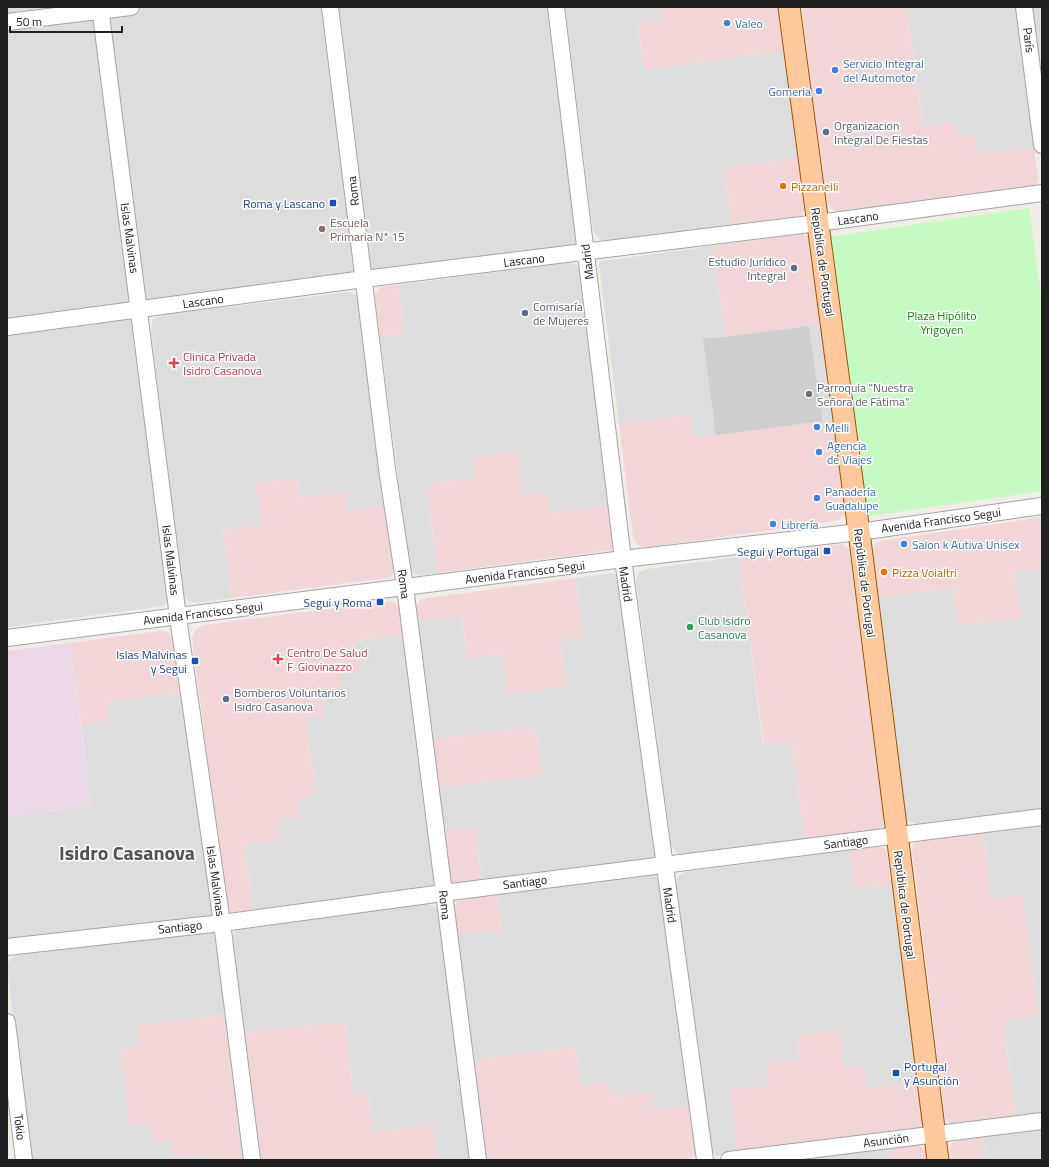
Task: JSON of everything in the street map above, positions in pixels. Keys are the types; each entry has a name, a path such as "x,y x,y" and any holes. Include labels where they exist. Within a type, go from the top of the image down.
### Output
{"main road":[{"name":"República de Portugal","path":"789,7 859,532 896,836 938,1160"}],"street":[{"path":"7,22 100,9 131,7"},
{"name":"Roma","path":"330,7 387,469 404,588 478,1160"},
{"name":"Madrid","path":"556,7 623,559 705,1160"},
{"name":"París","path":"1024,7 1042,145"},
{"name":"Islas Malvinas","path":"100,9 140,309 178,617 222,923 252,1160"},
{"name":"Lascano","path":"7,327 364,279 586,253 1042,193"},
{"name":"Avenida Francisco Segui","path":"7,638 623,559 859,532 1042,506"},
{"name":"Santiago","path":"7,947 222,923 443,893 1042,817"},
{"name":"Tokio","path":"7,1022 24,1160"},
{"name":"Asunción","path":"729,1160 1042,1121"}],"shaded area":[{"path":"7,7 548,7 577,231 575,243 571,247 134,305 168,601 163,606 7,627"},
{"path":"565,7 659,7 661,21 638,24 644,70 785,51 798,158 724,168 732,225 607,242 598,238 593,231"},
{"path":"659,7 779,7 785,51 644,70 638,24 661,21"},
{"path":"801,7 907,7 923,126 955,122 957,136 976,134 978,154 1034,148 1038,180 1035,185 1029,188 843,213 836,211 829,206 826,197"},
{"path":"907,7 1016,7 1034,148 978,155 957,136 923,126"},
{"path":"1030,7 1042,7 1042,97"},
{"path":"798,158 805,210 800,216 732,225 724,168"},
{"path":"801,234 807,236 811,242 820,324 725,337 713,246"},
{"path":"713,246 725,336 820,324 832,420 693,438 690,415 619,424 599,264 602,261"},
{"path":"566,263 581,267 614,505 550,513 472,457 474,478 426,484 438,573 416,574 412,571 409,563 380,337 404,334 398,285"},
{"path":"398,285 404,334 380,337 375,297 377,291 381,287"},
{"path":"349,292 356,295 360,301 387,505 348,510 345,492 299,498 296,478 257,483 262,525 223,530 232,598 196,603 189,601 183,595 151,331 153,319 163,315"},
{"path":"809,326 822,421 716,435 703,338 725,337"},
{"path":"690,415 693,437 832,420 846,508 844,514 840,519 835,521 643,548 637,544 633,536 619,424"},
{"path":"518,451 523,494 547,491 550,513 614,505 616,546 612,550 438,573 426,484 474,478 471,457"},
{"path":"296,478 299,498 345,492 348,510 387,505 395,569 392,576 387,578 232,598 223,530 262,525 256,483"},
{"path":"1042,517 1042,569 1014,572 1021,618 958,626 953,588 878,598 872,553 873,548 877,543"},
{"path":"842,544 849,549 884,819 883,826 879,830 805,841 792,742 764,746 739,557"},
{"path":"739,557 763,745 792,742 805,841 680,855 671,844 636,580 639,572 647,569"},
{"path":"1042,569 1042,808 917,825 907,820 905,814 878,598 953,588 958,626 1020,618 1014,572"},
{"path":"614,573 621,577 657,853 653,859 482,882 475,827 444,831 438,788 541,775 535,726 431,740 415,622 462,615 467,659 502,654 567,687 560,639 583,636 575,578"},
{"path":"575,578 583,636 560,640 567,687 508,695 502,654 467,659 462,616 415,622 414,610 421,599"},
{"path":"392,601 401,611 403,635 355,641 359,671 340,674 343,697 323,699 325,715 306,718 316,795 297,798 299,818 279,820 282,840 244,845 253,913 237,914 230,912 226,904 192,638 195,630 203,625"},
{"path":"159,631 168,632 174,636 186,693 107,702 109,721 81,725 70,643"},
{"path":"403,635 436,882 432,886 253,913 244,845 281,840 279,820 297,798 316,795 306,718 323,699 340,673 359,671 355,641"},
{"path":"70,643 91,806 7,817 7,651"},
{"path":"186,693 213,906 210,917 11,940 7,937 7,817 91,806 81,725 109,721 107,702"},
{"path":"535,726 542,775 438,788 431,740"},
{"path":"1042,825 1042,1114 1016,1117 1003,1020 1038,1016 1022,896 991,900 983,832"},
{"path":"475,827 482,882 459,886 453,883 449,877 444,831"},
{"path":"983,832 991,899 1023,896 1038,1016 1003,1020 1016,1117 958,1124 950,1123 945,1118 912,851 913,845 918,840"},
{"path":"878,847 884,848 887,853 891,885 854,889 849,850"},
{"path":"849,850 854,889 891,885 918,1081 866,1088 844,1068 797,1035 800,1060 769,1085 738,1154 717,1156 708,1146 676,883 679,876 685,872"},
{"path":"647,874 655,875 662,882 692,1105 653,1111 650,1092 611,1097 580,1085 575,1046 473,1060 456,935 502,929 497,895"},
{"path":"497,895 502,930 456,935 453,909 456,903 462,900"},
{"path":"428,904 435,907 439,912 472,1160 437,1160 432,1125 373,1132 368,1094 354,1095 344,1021 244,1033 231,941 237,929"},
{"path":"211,931 217,936 228,1014 138,1025 141,1046 121,1049 149,1123 171,1140 174,1159 212,1154 212,1160 31,1160 7,969 8,962 14,956"},
{"path":"228,1014 247,1160 212,1160 211,1154 173,1159 171,1140 151,1143 149,1124 130,1126 120,1049 141,1046 138,1025"},
{"path":"344,1021 354,1095 368,1094 373,1132 433,1125 437,1160 260,1160 244,1033"},
{"path":"839,1029 844,1068 864,1065 867,1088 918,1081 923,1115 922,1123 919,1128 913,1132 738,1154 730,1089 768,1085 766,1064 800,1059 797,1035"},
{"path":"575,1046 581,1085 609,1081 611,1097 650,1092 653,1111 692,1105 698,1148 696,1156 684,1160 487,1160 473,1060"},
{"path":"1042,1129 1042,1160 986,1160 983,1137"},
{"path":"983,1137 986,1160 951,1160 951,1145 956,1141"},
{"path":"917,1144 924,1149 929,1160 891,1160 890,1147"},
{"path":"890,1147 891,1160 797,1160"}],"green space":[{"name":"Plaza Hipólito Yrigoyen","path":"1029,208 1042,301 1042,491 868,516 829,237"}],"place":[{"name":"Valeo","path":"727,23"},
{"name":"Servicio Integral del Automotor","path":"835,70"},
{"name":"Gomeria","path":"819,91"},
{"name":"Organizacion Integral De Fiestas","path":"826,132"},
{"name":"Pizzanelli","path":"783,186"},
{"name":"Roma y Lascano","path":"333,203"},
{"name":"Escuela Primaria N* 15","path":"322,229"},
{"name":"Estudio Jurídico Integral","path":"794,268"},
{"name":"Comisaría de Mujeres","path":"525,313"},
{"name":"Clinica Privada Isidro Casanova","path":"174,363"},
{"name":"Parroquia \"Nuestra Señora de Fátima\"","path":"809,394"},
{"name":"Melli","path":"817,427"},
{"name":"Agencia de Viajes","path":"819,452"},
{"name":"Panadería Guadalupe","path":"817,498"},
{"name":"Librería","path":"773,524"},
{"name":"Salon k Autiva Unisex","path":"904,544"},
{"name":"Segui y Portugal","path":"827,551"},
{"name":"Pizza Voialtri","path":"884,572"},
{"name":"Segui y Roma","path":"380,602"},
{"name":"Club Isidro Casanova","path":"690,627"},
{"name":"Centro De Salud F. Giovinazzo","path":"278,659"},
{"name":"Islas Malvinas y Segui","path":"195,661"},
{"name":"Bomberos Voluntarios Isidro Casanova","path":"226,699"},
{"name":"Portugal y Asunción","path":"896,1073"}],"district":[{"name":"Isidro Casanova","path":"127,852"}]}
